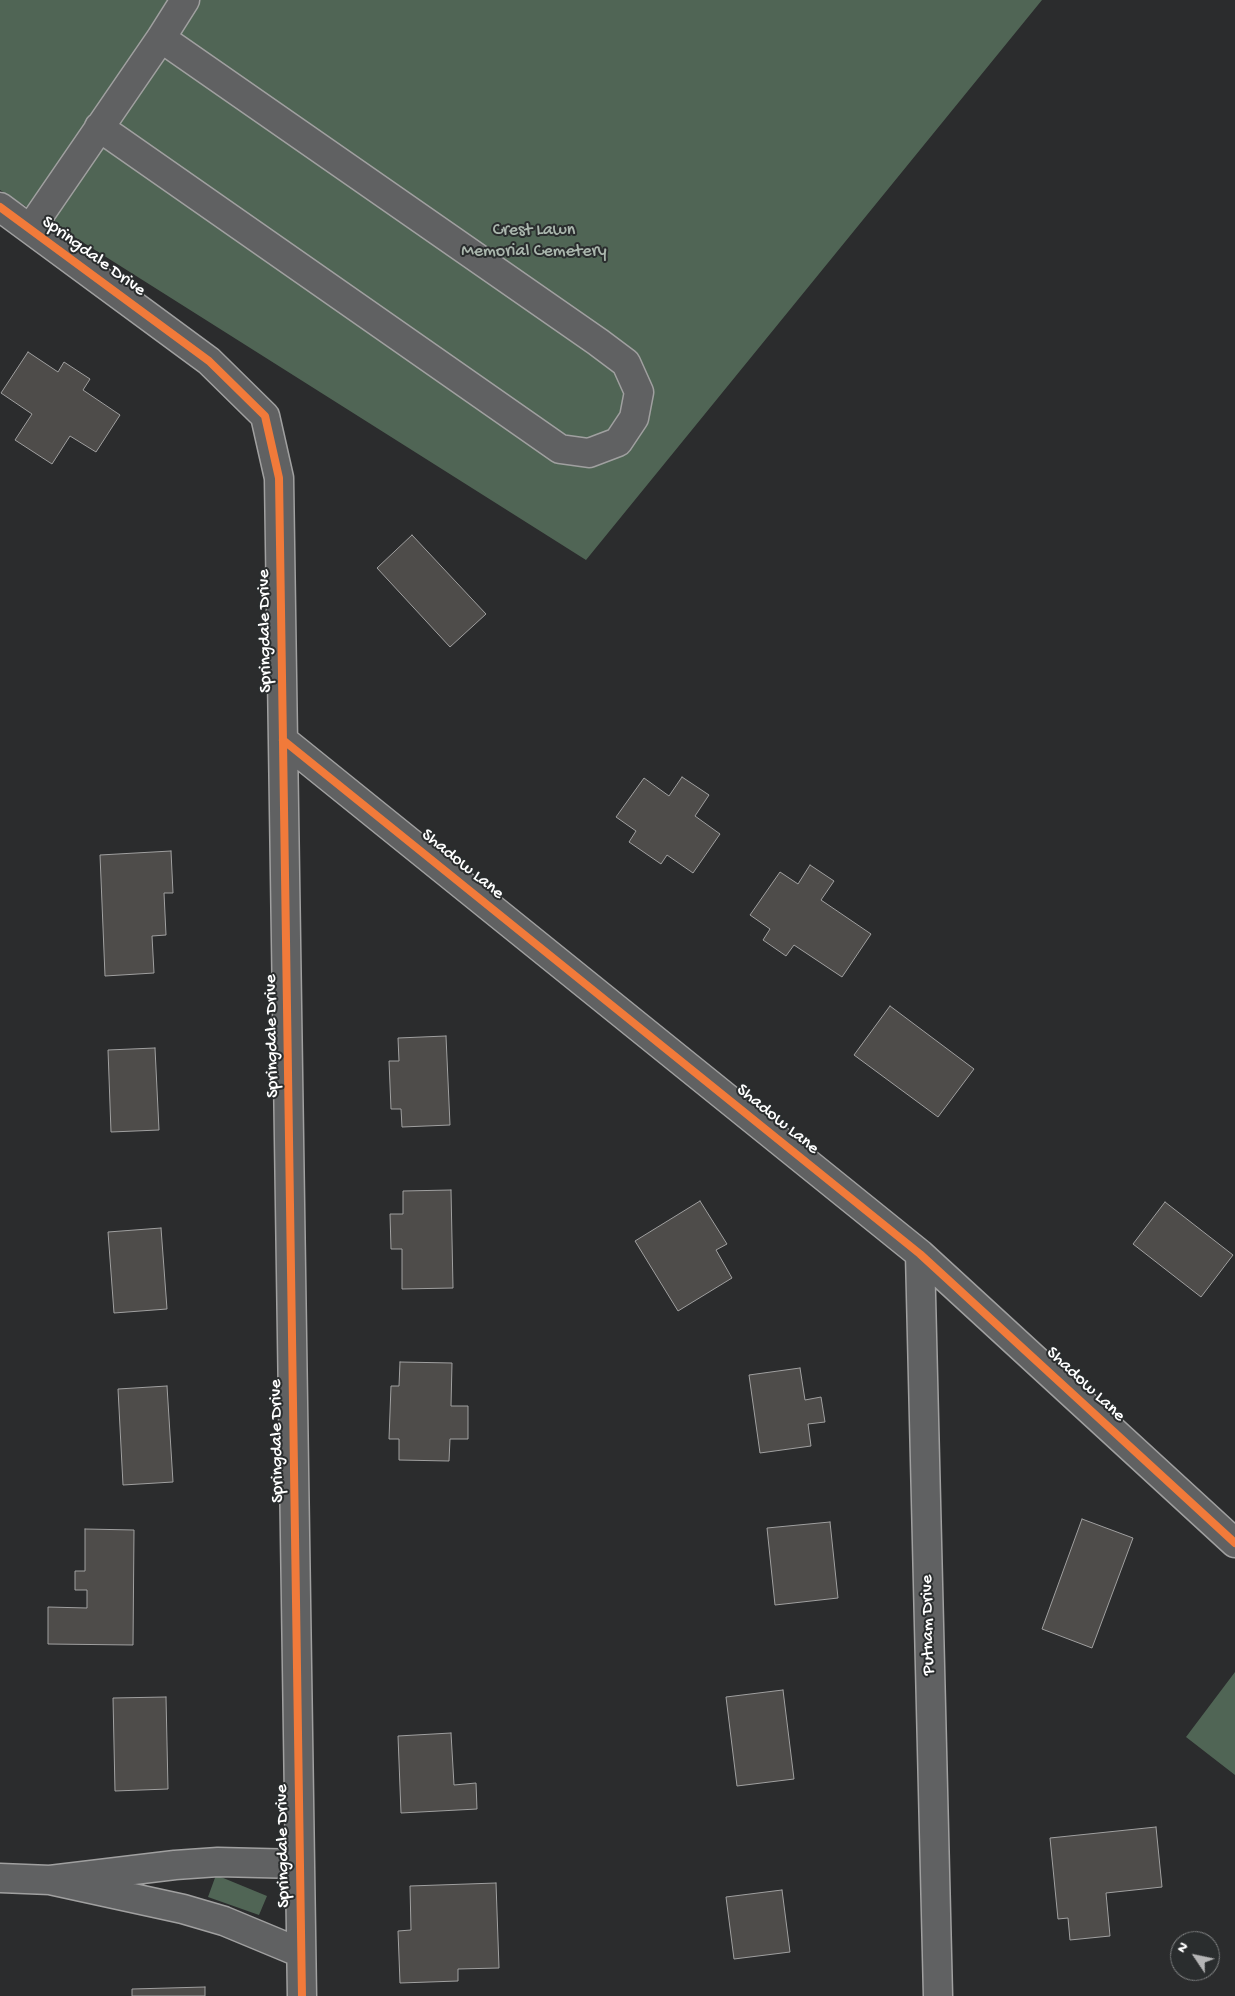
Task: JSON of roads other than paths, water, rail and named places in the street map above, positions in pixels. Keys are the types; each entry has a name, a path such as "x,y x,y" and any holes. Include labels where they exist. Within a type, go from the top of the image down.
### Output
{"street":[{"path":"30,229 185,0"},
{"path":"99,127 560,449 589,453 618,442 634,418 639,392 626,363 161,38"},
{"name":"Springdale Drive","path":"0,206 209,361 265,416 279,478 302,1996"},
{"name":"Shadow Lane","path":"283,740 920,1254 1235,1543"},
{"name":"Putnam Drive","path":"920,1254 938,1996"},
{"path":"0,1878 50,1880 175,1865 218,1862 300,1864"},
{"path":"50,1880 183,1909 224,1921 301,1953"}],"park label":[{"name":"Crest Lawn Memorial Cemetery","path":"534,241"}]}
